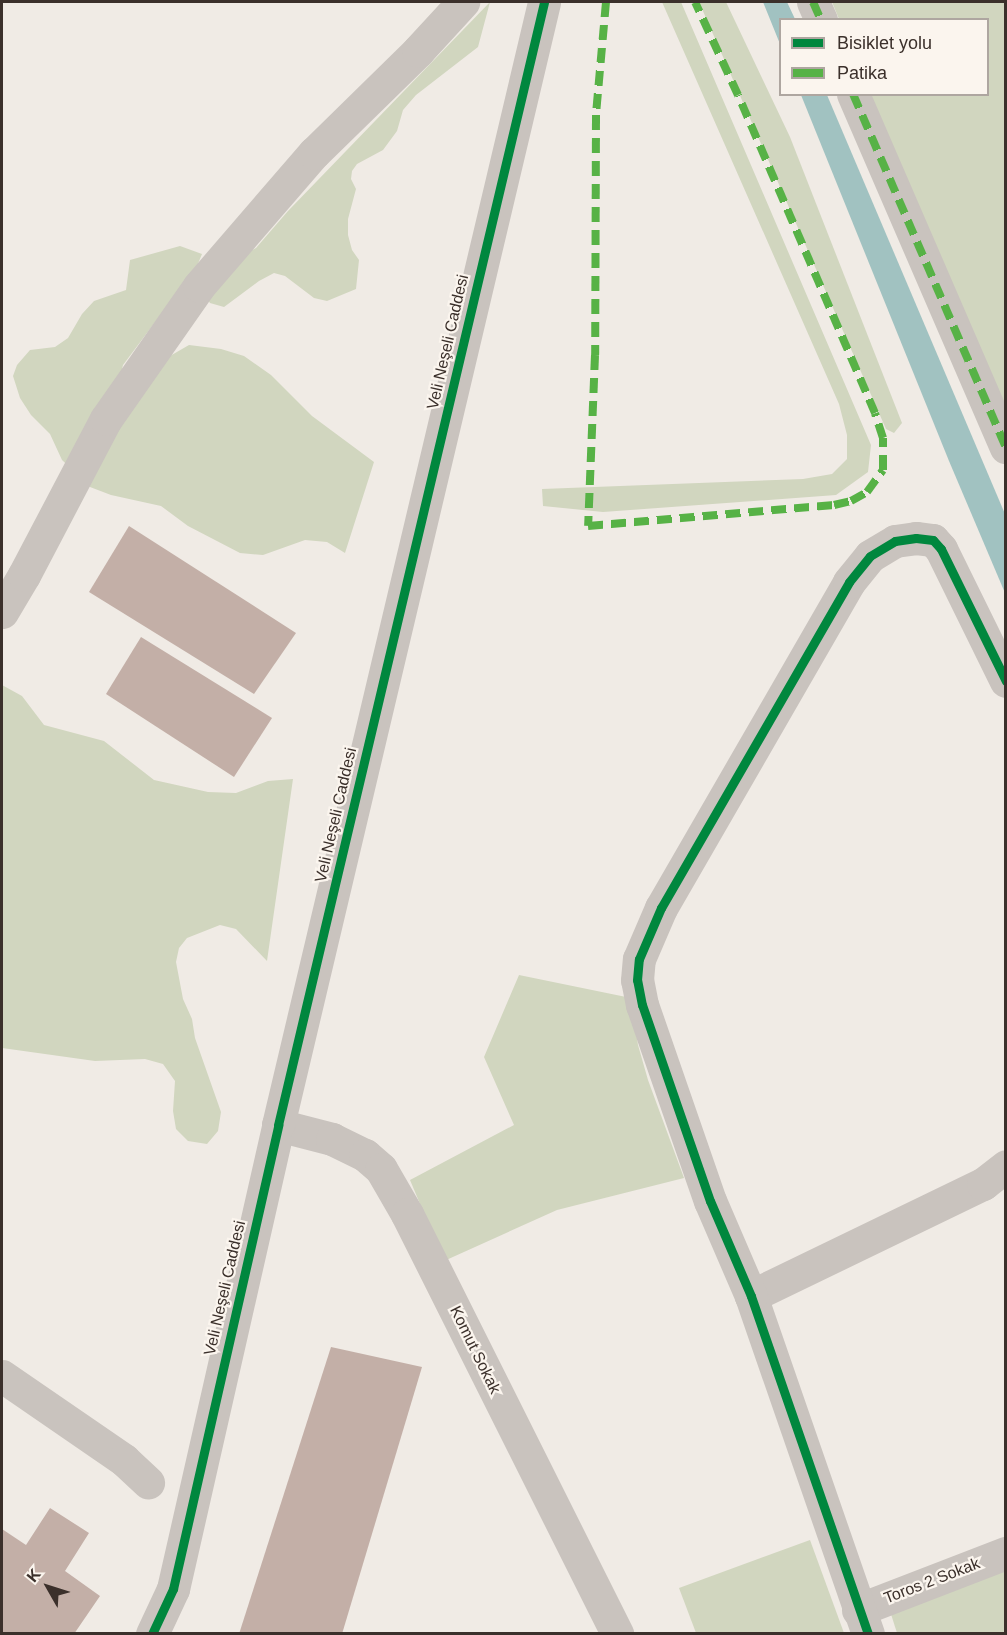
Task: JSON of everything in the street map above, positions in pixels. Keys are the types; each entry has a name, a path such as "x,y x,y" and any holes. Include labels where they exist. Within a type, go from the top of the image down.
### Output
{"street":[{"path":"2,612 24,575 106,418 199,286 314,153 418,51 463,2"},
{"name":"Veli Neşeli Caddesi","path":"152,1634 173,1589 278,1125 544,2"},
{"path":"813,2 820,18"},
{"path":"854,96 1005,447"},
{"path":"863,1622 751,1296 710,1201 642,1005 637,980 639,959 661,908 849,582 870,556 883,547 916,538 933,540 941,549 1005,681"},
{"name":"Komut Sokak","path":"278,1125 332,1138 365,1155 381,1169 407,1214 617,1634"},
{"path":"751,1296 983,1184 1005,1166"},
{"path":"2,1376 124,1460 148,1482"},
{"name":"Toros 2 Sokak","path":"863,1622 1005,1553"}],"green space":[{"path":"490,2 478,47 416,95 403,110 397,131 383,150 357,164 352,171 351,179 356,189 348,219 348,235 352,250 359,260 356,289 327,301 314,298 285,276 274,273 259,281 224,307 210,303 205,296 243,255 256,248 288,211"},
{"path":"662,2 681,2 871,445 868,472 836,495 603,512 543,506 542,489 803,479 832,474 847,459 847,435 839,404"},
{"path":"699,2 726,2 790,137 902,423 894,433 886,429"},
{"path":"832,2 1005,2 1005,447 868,96 989,96 989,18 839,18"},
{"path":"180,246 202,254 197,266 123,365 118,386 189,345 221,349 244,356 271,375 312,416 374,462 345,553 327,542 305,540 263,555 240,553 188,526 161,506 111,495 90,487 62,460 50,434 31,415 20,398 13,376 17,365 30,350 55,347 68,338 82,314 94,301 126,290 130,260"},
{"path":"2,685 22,696 44,725 104,741 154,780 208,792 236,793 268,781 293,779 267,961 236,929 220,925 187,938 179,948 176,962 183,999 192,1019 195,1038 221,1112 218,1131 207,1144 188,1141 176,1129 173,1111 175,1081 163,1064 145,1059 95,1061 2,1048"},
{"path":"519,975 631,998 638,1045 648,1080 684,1178 557,1210 444,1261 410,1180 514,1125 484,1057"},
{"path":"810,1540 844,1633 696,1633 679,1588"},
{"path":"1005,1569 1005,1633 897,1633 890,1611"}],"water":[{"path":"763,2 787,2 795,18 779,18 779,42"},
{"path":"801,96 827,96 1005,514 1005,593"}],"building":[{"path":"129,526 296,633 254,694 89,592"},
{"path":"141,637 272,718 234,777 106,694"},
{"path":"331,1347 422,1367 342,1634 239,1634"},
{"path":"50,1508 89,1533 65,1571 100,1596 74,1634 2,1634 2,1529 26,1545"}],"marked path":[{"path":"606,2 596,115 595,355 588,526 834,505 851,501 867,492 883,470 883,438 875,413 738,95 695,2"},
{"path":"813,2 820,18"},
{"path":"854,96 1006,447"}],"cycle path":[{"path":"152,1634 173,1589 278,1125 544,2"},
{"path":"868,1634 751,1296 710,1201 642,1005 637,980 639,959 661,908 849,582 870,556 895,541 916,538 933,540 941,549 1006,681"}]}
